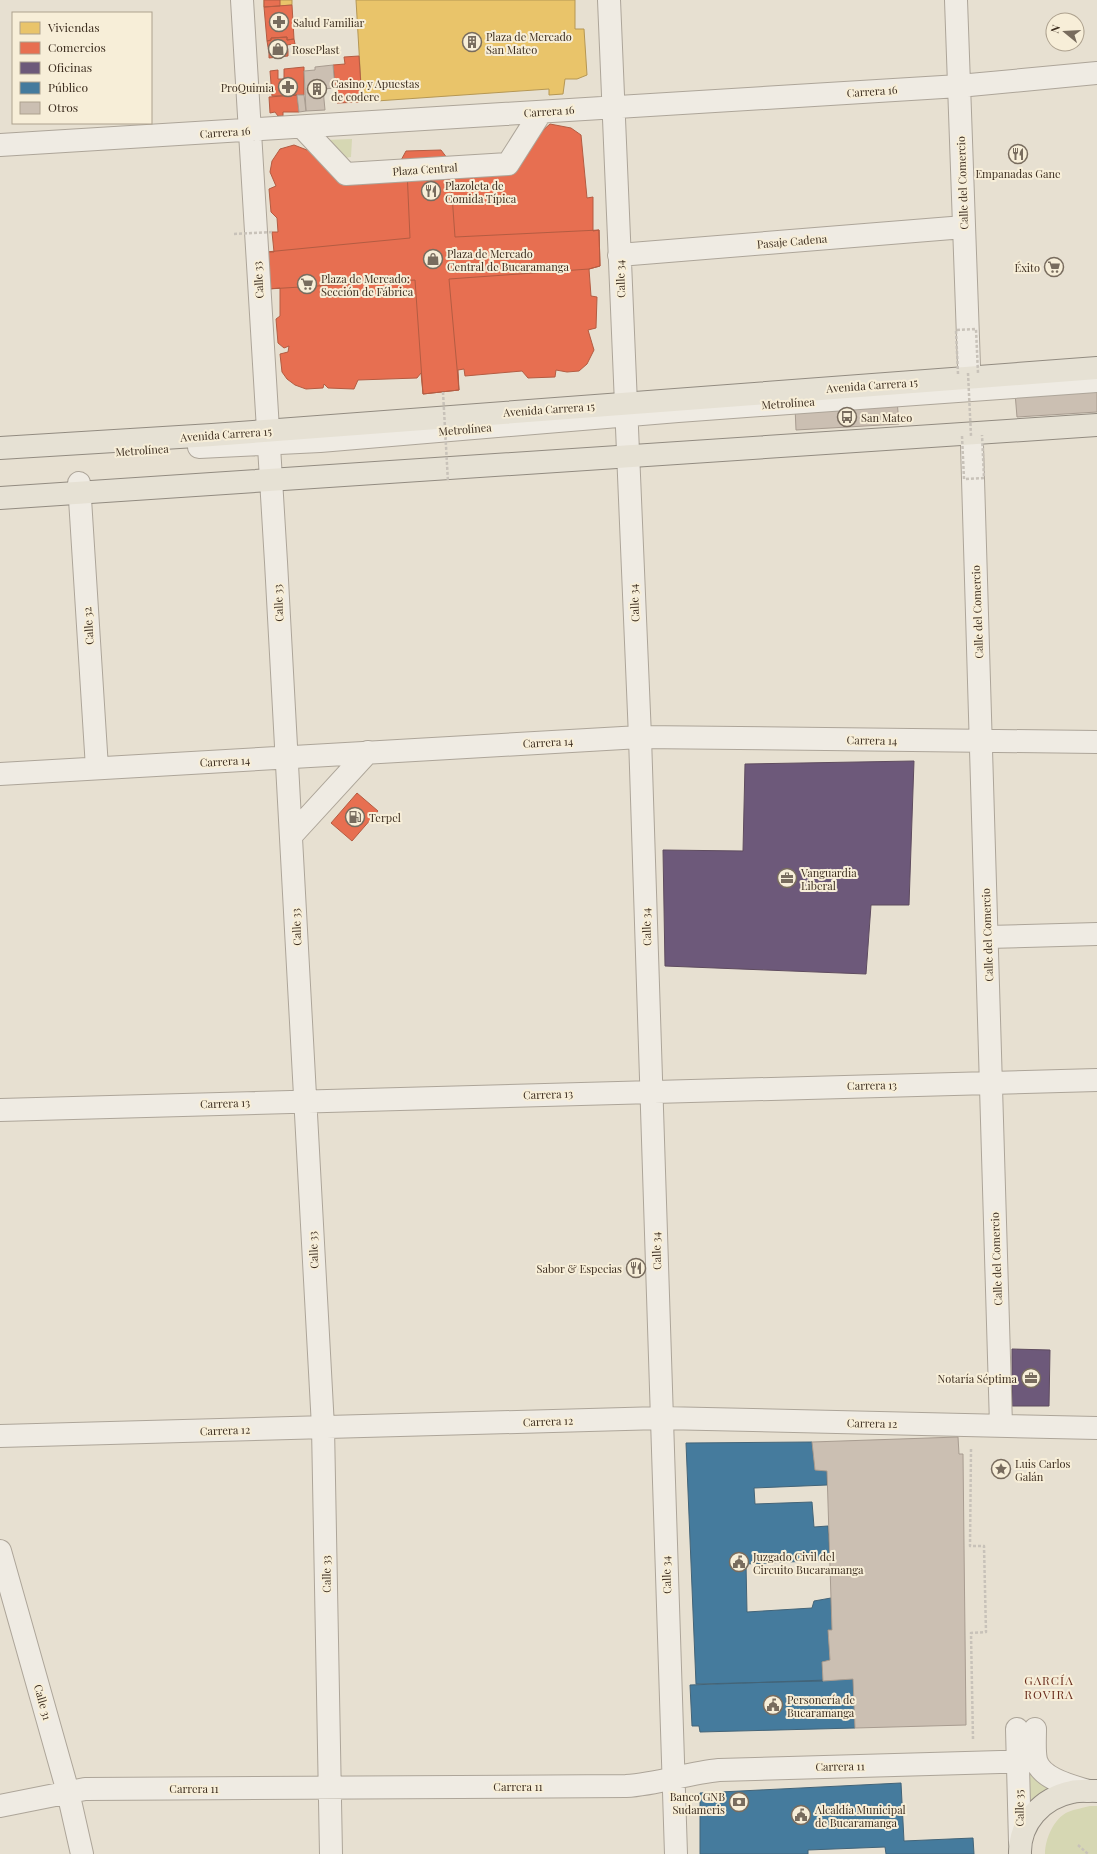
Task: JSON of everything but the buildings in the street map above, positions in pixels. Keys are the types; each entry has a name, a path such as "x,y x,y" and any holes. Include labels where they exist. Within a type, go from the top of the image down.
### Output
{"main road":[{"name":"Avenida Carrera 15","path":"0,448 268,437 625,409 1097,368"},
{"path":"0,498 79,488 627,450 1097,425"},
{"path":"1020,1848 1026,1824 1036,1811 1058,1796 1072,1792 1092,1791"}],"street":[{"name":"Calle 33","path":"242,0 250,130 254,233 268,437 291,836 323,1427 331,1854"},
{"name":"Calle 34","path":"609,0 625,409 640,737 672,1778 676,1854"},
{"name":"Calle del Comercio","path":"956,0 969,375"},
{"name":"Carrera 16","path":"0,145 959,86 1097,73"},
{"name":"Plaza Central","path":"302,127 346,174 399,171 508,164 541,112"},
{"name":"Pasaje Cadena","path":"619,255 964,227"},
{"name":"Metrolínea","path":"625,409 969,375 1097,381"},
{"path":"627,450 1097,417"},
{"name":"Metrolínea","path":"0,459 268,437"},
{"name":"Calle del Comercio","path":"972,438 1001,1426"},
{"path":"0,487 79,488"},
{"name":"Calle 32","path":"79,488 98,768"},
{"name":"Carrera 14","path":"0,774 640,737 1097,742"},
{"path":"291,836 368,752"},
{"path":"987,937 1097,934"},
{"name":"Carrera 13","path":"0,1110 1097,1080"},
{"name":"Carrera 12","path":"0,1436 661,1418 1097,1428"},
{"name":"Calle 31","path":"0,1551 68,1792 82,1854"},
{"name":"Calle 35","path":"1020,1848 1027,1762 1026,1729"},
{"path":"1027,1762 1060,1783 1092,1791"},
{"name":"Carrera 11","path":"0,1806 68,1792 99,1788 626,1786 640,1785 719,1770 1027,1762"}],"path":[{"path":"969,375 956,330 976,329 969,375 972,438 964,479 984,478 972,438"},
{"path":"443,392 448,482"},
{"path":"972,1425 970,1546 984,1546 986,1632 971,1633 974,1763"},
{"path":"1078,1845 1088,1854"}],"green space":[{"path":"352,139 351,157 339,159 325,140"},
{"path":"1023,1769 1033,1769 1060,1787 1024,1817"},
{"path":"1090,1806 1097,1806 1097,1854 1045,1854 1045,1848 1051,1830 1058,1819 1068,1812"}],"place":[{"name":"Salud Familiar","path":"279,22"},
{"name":"Plaza de Mercado San Mateo","path":"472,42"},
{"name":"RosePlast","path":"278,49"},
{"name":"ProQuimia","path":"288,87"},
{"name":"Casino y Apuestas de codere","path":"317,89"},
{"name":"Empanadas Gane","path":"1018,154"},
{"name":"Plazoleta de Comida Típica","path":"431,191"},
{"name":"Plaza de Mercado Central de Bucaramanga","path":"433,259"},
{"name":"Éxito","path":"1054,267"},
{"name":"Plaza de Mercado: Sección de Fábrica","path":"307,284"},
{"name":"San Mateo","path":"847,417"},
{"name":"Terpel","path":"355,817"},
{"name":"Vanguardia Liberal","path":"787,878"},
{"name":"Sabor & Especias","path":"636,1268"},
{"name":"Notaría Séptima","path":"1031,1378"},
{"name":"Luis Carlos Galán","path":"1001,1469"},
{"name":"Juzgado Civil del Circuito Bucaramanga","path":"739,1562"},
{"name":"Personería de Bucaramanga","path":"773,1705"},
{"name":"Banco GNB Sudameris","path":"739,1802"},
{"name":"Alcaldía Municipal de Bucaramanga","path":"801,1815"}],"district":[{"name":"GARCÍA ROVIRA","path":"1049,1687"}]}
